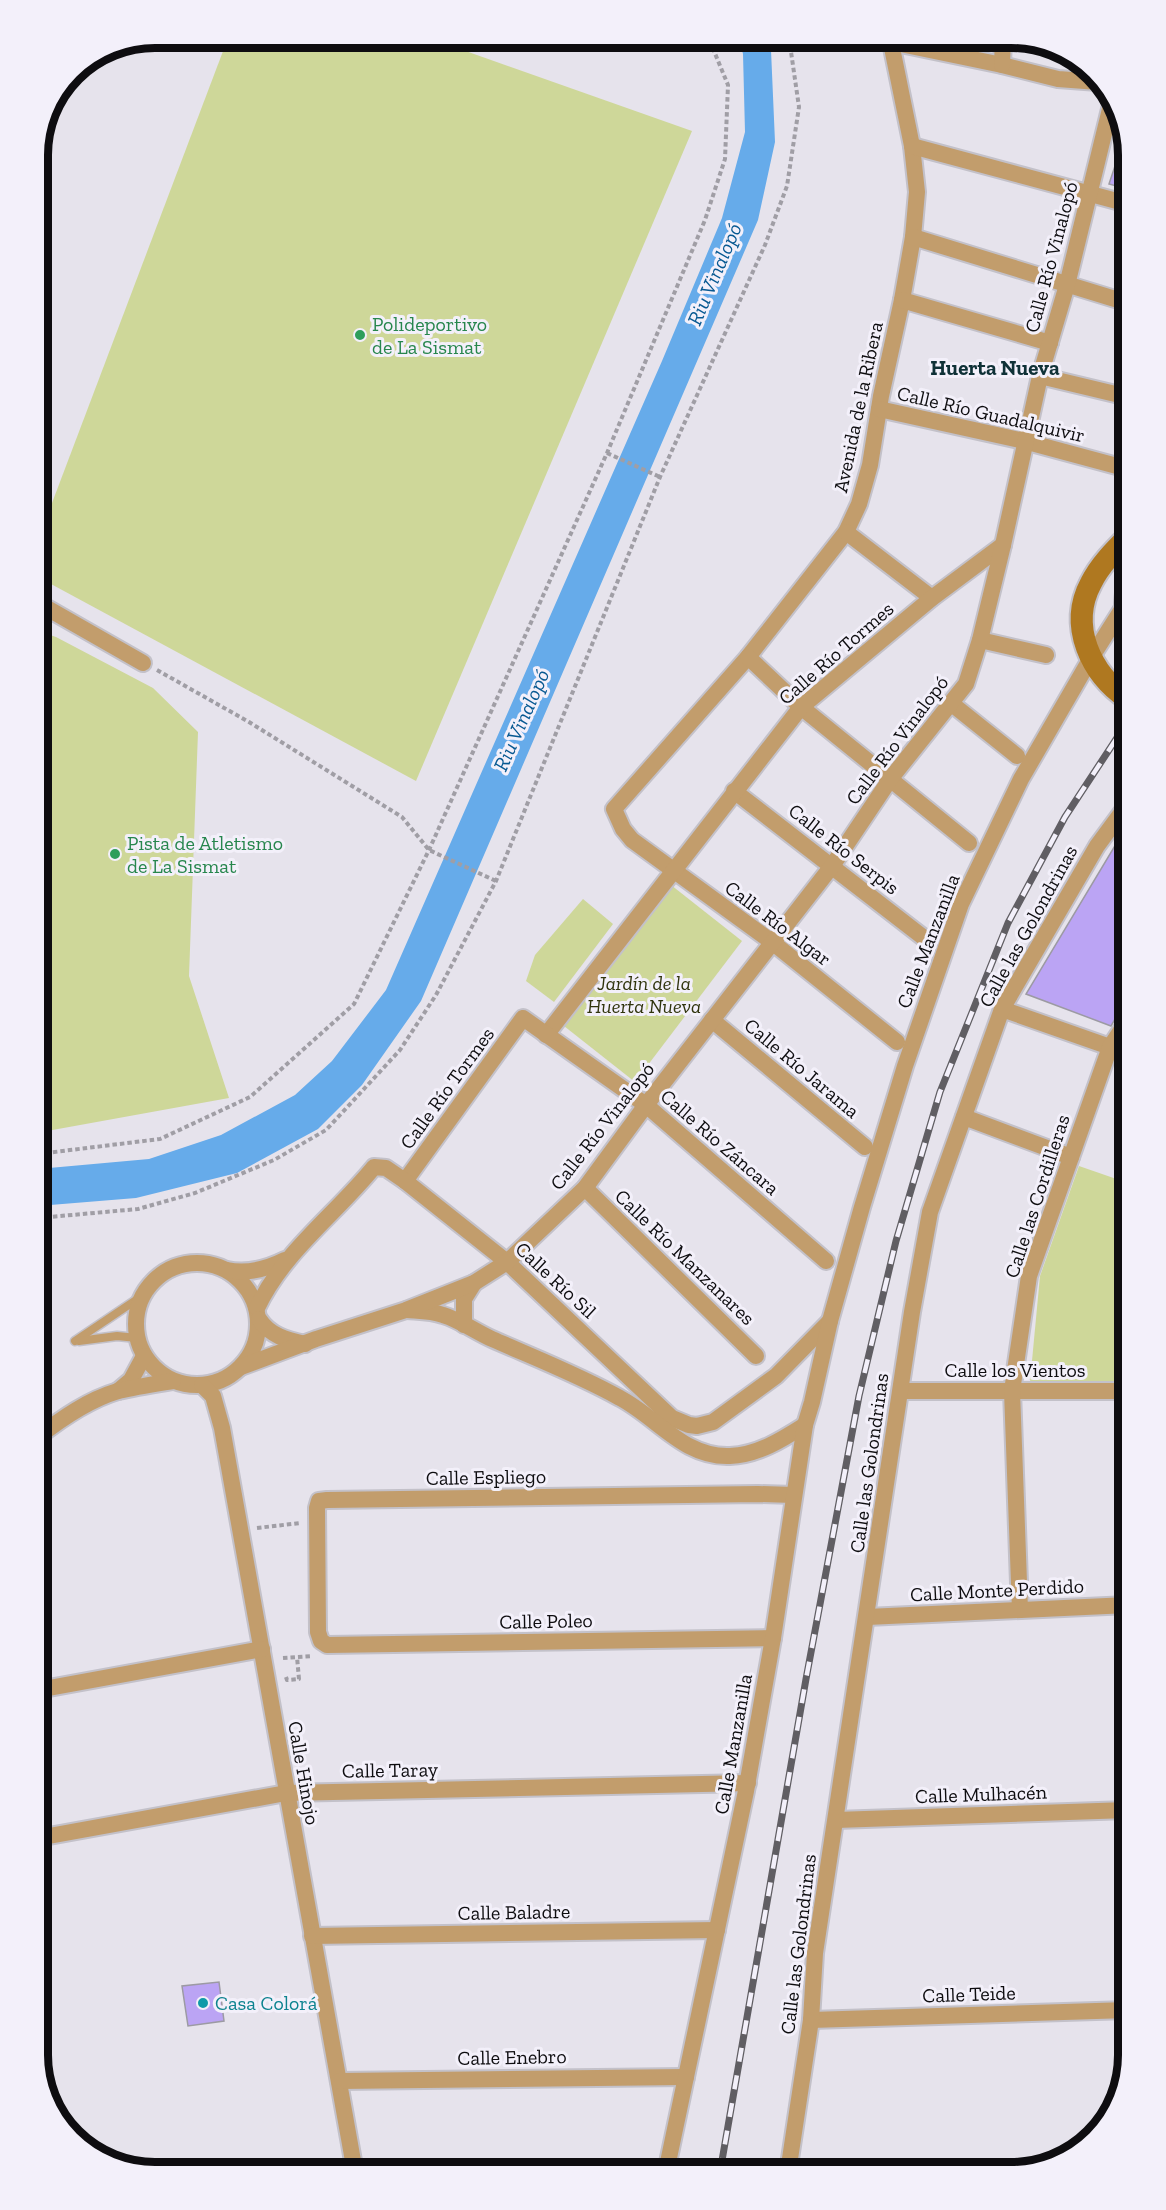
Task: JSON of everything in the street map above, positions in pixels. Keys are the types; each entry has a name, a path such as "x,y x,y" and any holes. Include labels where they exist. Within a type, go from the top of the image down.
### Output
{"street":[{"name":"Avenida de la Ribera","path":"633,840 623,829 614,809 748,657 846,532 859,504 870,465 902,300 917,192 912,146 893,48"},
{"path":"927,48 1058,79 1089,81"},
{"path":"1002,65 1003,48"},
{"name":"Calle Río Vinalopó","path":"241,1368 406,1310 474,1282 507,1262 585,1188 646,1105 832,866 891,778 966,684 980,640 1003,545 1040,376 1067,285 1109,113"},
{"path":"912,146 1118,201"},
{"path":"912,237 1118,300"},
{"path":"902,300 1050,343"},
{"path":"1040,376 1118,396"},
{"name":"Calle Río Guadalquivir","path":"879,410 1024,441 1118,466"},
{"path":"846,532 932,598"},
{"name":"Calle Río Tormes","path":"546,1035 801,707 932,598 1003,545"},
{"path":"1118,548 1101,566 1089,586 1083,607 1082,625 1084,642 1091,658 1112,687 1118,692"},
{"path":"48,609 143,663"},
{"name":"Calle Manzanilla","path":"668,2162 748,1784 774,1638 805,1425 830,1321 905,1066 961,904 1021,779 1118,616"},
{"path":"980,640 1046,655"},
{"path":"748,657 801,707 969,843"},
{"path":"952,704 1017,756"},
{"name":"Calle Río Serpis","path":"734,791 928,941"},
{"name":"Calle las Golondrinas","path":"790,2162 811,2020 815,1953 922,1249 930,1212 1002,1009 1097,846 1118,818"},
{"name":"Calle Río Algar","path":"633,840 772,942 897,1042"},
{"path":"1002,1009 1110,1047"},
{"name":"Calle Río Tormes","path":"405,1181 523,1018"},
{"name":"Calle Río Záncara","path":"523,1018 646,1105 826,1261"},
{"name":"Calle Río Jarama","path":"712,1020 865,1147"},
{"name":"Calle las Cordilleras","path":"1020,1610 1012,1391 1029,1276 1110,1047 1118,1035"},
{"path":"964,1117 1071,1157"},
{"name":"Calle Río Sil","path":"286,1260 374,1167 386,1168 507,1262 672,1418"},
{"name":"Calle Río Manzanares","path":"585,1188 756,1356"},
{"path":"286,1260 268,1285 258,1313 257,1337 252,1353 241,1368 223,1379 202,1385 187,1385 173,1381 156,1370 144,1356 137,1338 135,1323 142,1296 153,1280 170,1269 188,1263 208,1263 237,1272 272,1267 286,1260"},
{"path":"227,1270 250,1292 264,1327 280,1337 306,1344"},
{"path":"464,1325 464,1299 474,1282"},
{"path":"406,1310 443,1315 622,1399 675,1439 690,1448 708,1454 731,1456 753,1452 771,1445 805,1425"},
{"name":"Calle Manzanilla","path":"672,1418 697,1426 713,1422 776,1376 830,1321"},
{"path":"117,1392 131,1380 144,1356"},
{"path":"48,1429 65,1416 93,1401 117,1392 173,1381"},
{"name":"Calle Hinojo","path":"202,1385 213,1396 222,1428 353,2162"},
{"name":"Calle los Vientos","path":"901,1391 1118,1391"},
{"name":"Calle Espliego","path":"317,1521 317,1508 320,1502 327,1500 794,1495"},
{"name":"Calle Poleo","path":"317,1521 318,1632 321,1641 327,1646 774,1638"},
{"name":"Calle Monte Perdido","path":"867,1617 1118,1605"},
{"path":"48,1688 262,1649"},
{"name":"Calle Taray","path":"48,1836 286,1793 748,1784"},
{"name":"Calle Mulhacén","path":"836,1820 1118,1810"},
{"name":"Calle Baladre","path":"312,1936 717,1930"},
{"name":"Calle Teide","path":"811,2020 1118,2010"},
{"name":"Calle Enebro","path":"339,2081 686,2077"}],"lane":[{"path":"137,1338 117,1336 75,1341 142,1296"}],"path":[{"path":"48,1153 160,1139 250,1096 354,1004 429,850 607,453 705,220 725,159 728,85 714,48"},
{"path":"48,1217 138,1209 195,1193 274,1160 326,1130 400,1050 436,994 496,880 660,477 765,245 787,186 799,107 790,48"},
{"path":"607,453 660,477"},
{"path":"143,663 249,722 402,817 429,850 496,880"},
{"path":"241,1529 317,1521"},
{"path":"266,1673 280,1672 278,1658 297,1657 299,1679 287,1680 283,1658"}],"green space":[{"name":"Polideportivo de La Sismat","path":"224,48 457,48 692,131 416,781 48,582 48,514"},
{"name":"Pista de Atletismo de La Sismat","path":"48,634 153,688 198,732 189,976 229,1098 48,1131"},
{"name":"Jardín de la Huerta Nueva","path":"671,885 742,941 635,1082 564,1026"},
{"path":"583,899 613,924 554,1002 526,981 535,955"},
{"path":"1079,1166 1118,1180 1118,1382 1030,1382 1040,1276"}],"water":[{"name":"Riu Vinalopó","path":"742,48 770,48 771,50 775,142 758,220 421,1001 362,1085 318,1129 237,1173 136,1198 48,1205 48,1168 149,1159 221,1135 295,1095 332,1061 386,990 662,361 722,218 745,132"}],"building":[{"path":"1118,157 1118,186 1109,184"},
{"path":"1118,841 1118,1014 1111,1026 1026,994"},
{"name":"Casa Colorá","path":"219,1982 224,2021 188,2026 182,1986"}],"railway":[{"path":"722,2162 806,1679 859,1396 896,1241 940,1092 1008,923 1065,817 1118,736"}],"place":[{"name":"Polideportivo de La Sismat","path":"360,335"},
{"name":"Pista de Atletismo de La Sismat","path":"115,854"},
{"name":"Casa Colorá","path":"203,2003"}],"district":[{"name":"Huerta Nueva","path":"995,367"}]}
